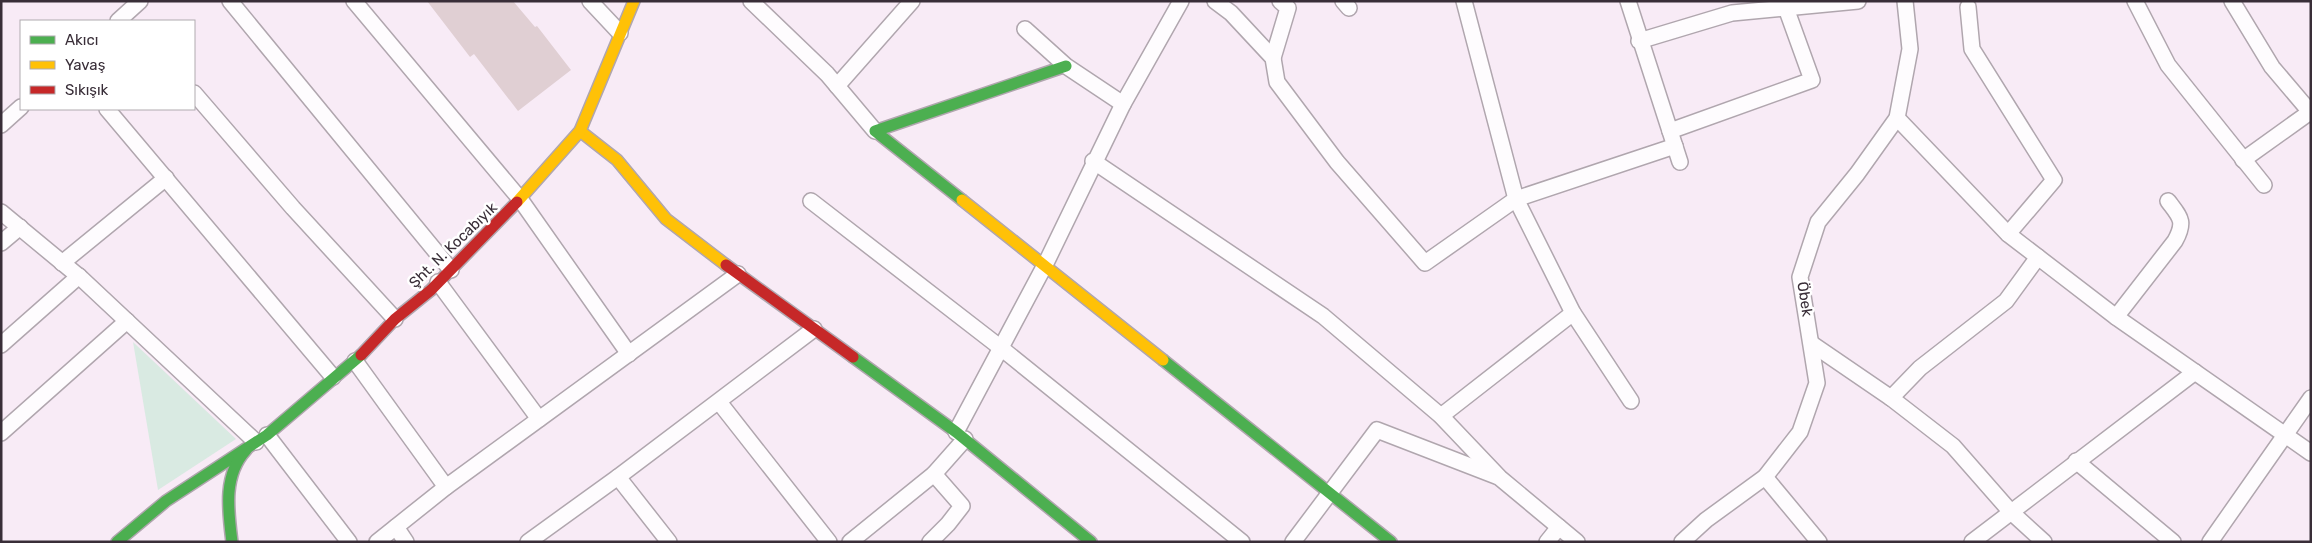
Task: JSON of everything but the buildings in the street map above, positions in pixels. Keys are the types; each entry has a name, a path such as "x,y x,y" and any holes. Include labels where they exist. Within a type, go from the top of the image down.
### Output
{"street":[{"path":"125,19 140,1"},
{"path":"230,1 451,270"},
{"path":"354,1 520,199 629,354"},
{"path":"590,1 620,33"},
{"name":"Şht. N. Kocabıyık","path":"117,542 166,501 262,438 333,377 355,361 395,319 451,270 520,199 580,131 634,1"},
{"path":"752,1 837,86 875,131 1392,542"},
{"path":"850,542 934,474 961,435 1000,348 1044,265 1093,161 1181,1"},
{"path":"1215,1 1231,13 1272,58"},
{"path":"1280,1 1288,8 1272,58 1277,82 1337,162 1425,263 1516,199 1675,146"},
{"path":"1464,1 1516,199 1573,313 1632,401"},
{"path":"1628,1 1639,41 1680,162"},
{"path":"1639,41 1732,13 1858,1"},
{"name":"Öbek","path":"1682,542 1706,520 1765,477 1800,432 1817,383 1800,278 1818,222 1857,174 1897,118 1910,49 1905,1"},
{"path":"2135,1 2168,65 2264,186"},
{"path":"2232,1 2272,66 2310,113 2244,160"},
{"path":"837,86 911,2"},
{"path":"1968,7 1972,49 2054,180 2008,234"},
{"path":"1670,130 1812,80 1786,8"},
{"path":"1025,29 1066,66 1123,104"},
{"path":"875,131 1066,66"},
{"path":"195,94 293,208 395,319"},
{"path":"1,124 20,108"},
{"path":"108,110 333,377"},
{"path":"1897,118 2008,234 2116,316 2311,453"},
{"path":"580,131 617,160 666,218 738,274 961,435 1091,542"},
{"path":"1093,161 1323,316 1441,416 1500,478 1577,542"},
{"path":"62,262 166,178"},
{"path":"2116,316 2175,241 2182,228 2181,218 2168,200"},
{"path":"811,201 1000,348 1242,542"},
{"path":"1,212 79,276 127,321 262,438 349,542"},
{"path":"1,244 20,227"},
{"path":"1891,398 1920,368 2006,300 2038,257"},
{"path":"376,542 446,487 738,274"},
{"path":"1,345 79,276"},
{"path":"438,282 540,419"},
{"path":"1441,416 1573,313"},
{"path":"1,433 127,321"},
{"path":"528,542 719,402 814,329"},
{"path":"1812,344 1891,398 1954,446 2010,511 2044,542"},
{"path":"355,361 446,487"},
{"path":"1972,542 2010,511 2195,372"},
{"path":"2210,542 2311,398"},
{"path":"719,402 829,542"},
{"path":"1293,542 1377,430 1500,478"},
{"path":"232,542 228,518 227,488 242,452 262,438"},
{"path":"2076,462 2174,542"},
{"path":"930,542 962,506 934,474"},
{"path":"618,477 669,542"},
{"path":"1765,477 1819,542"},
{"path":"1548,542 1559,526"},
{"path":"396,527 406,542"}],"shaded area":[{"path":"133,342 236,439 158,490"}],"traffic: fast":[{"path":"962,200 875,131 1066,66"},
{"path":"117,542 166,501 267,435 361,355"},
{"path":"853,357 956,432 1091,542"},
{"path":"1163,360 1391,542"},
{"path":"232,542 229,518 230,482 234,470 246,450"}],"traffic: slow":[{"path":"517,202 580,131 634,1"},
{"path":"580,131 617,160 666,219 726,265"},
{"path":"962,200 1163,360"}],"traffic: jam":[{"path":"361,355 395,319 431,290 517,202"},
{"path":"726,265 853,357"}]}
